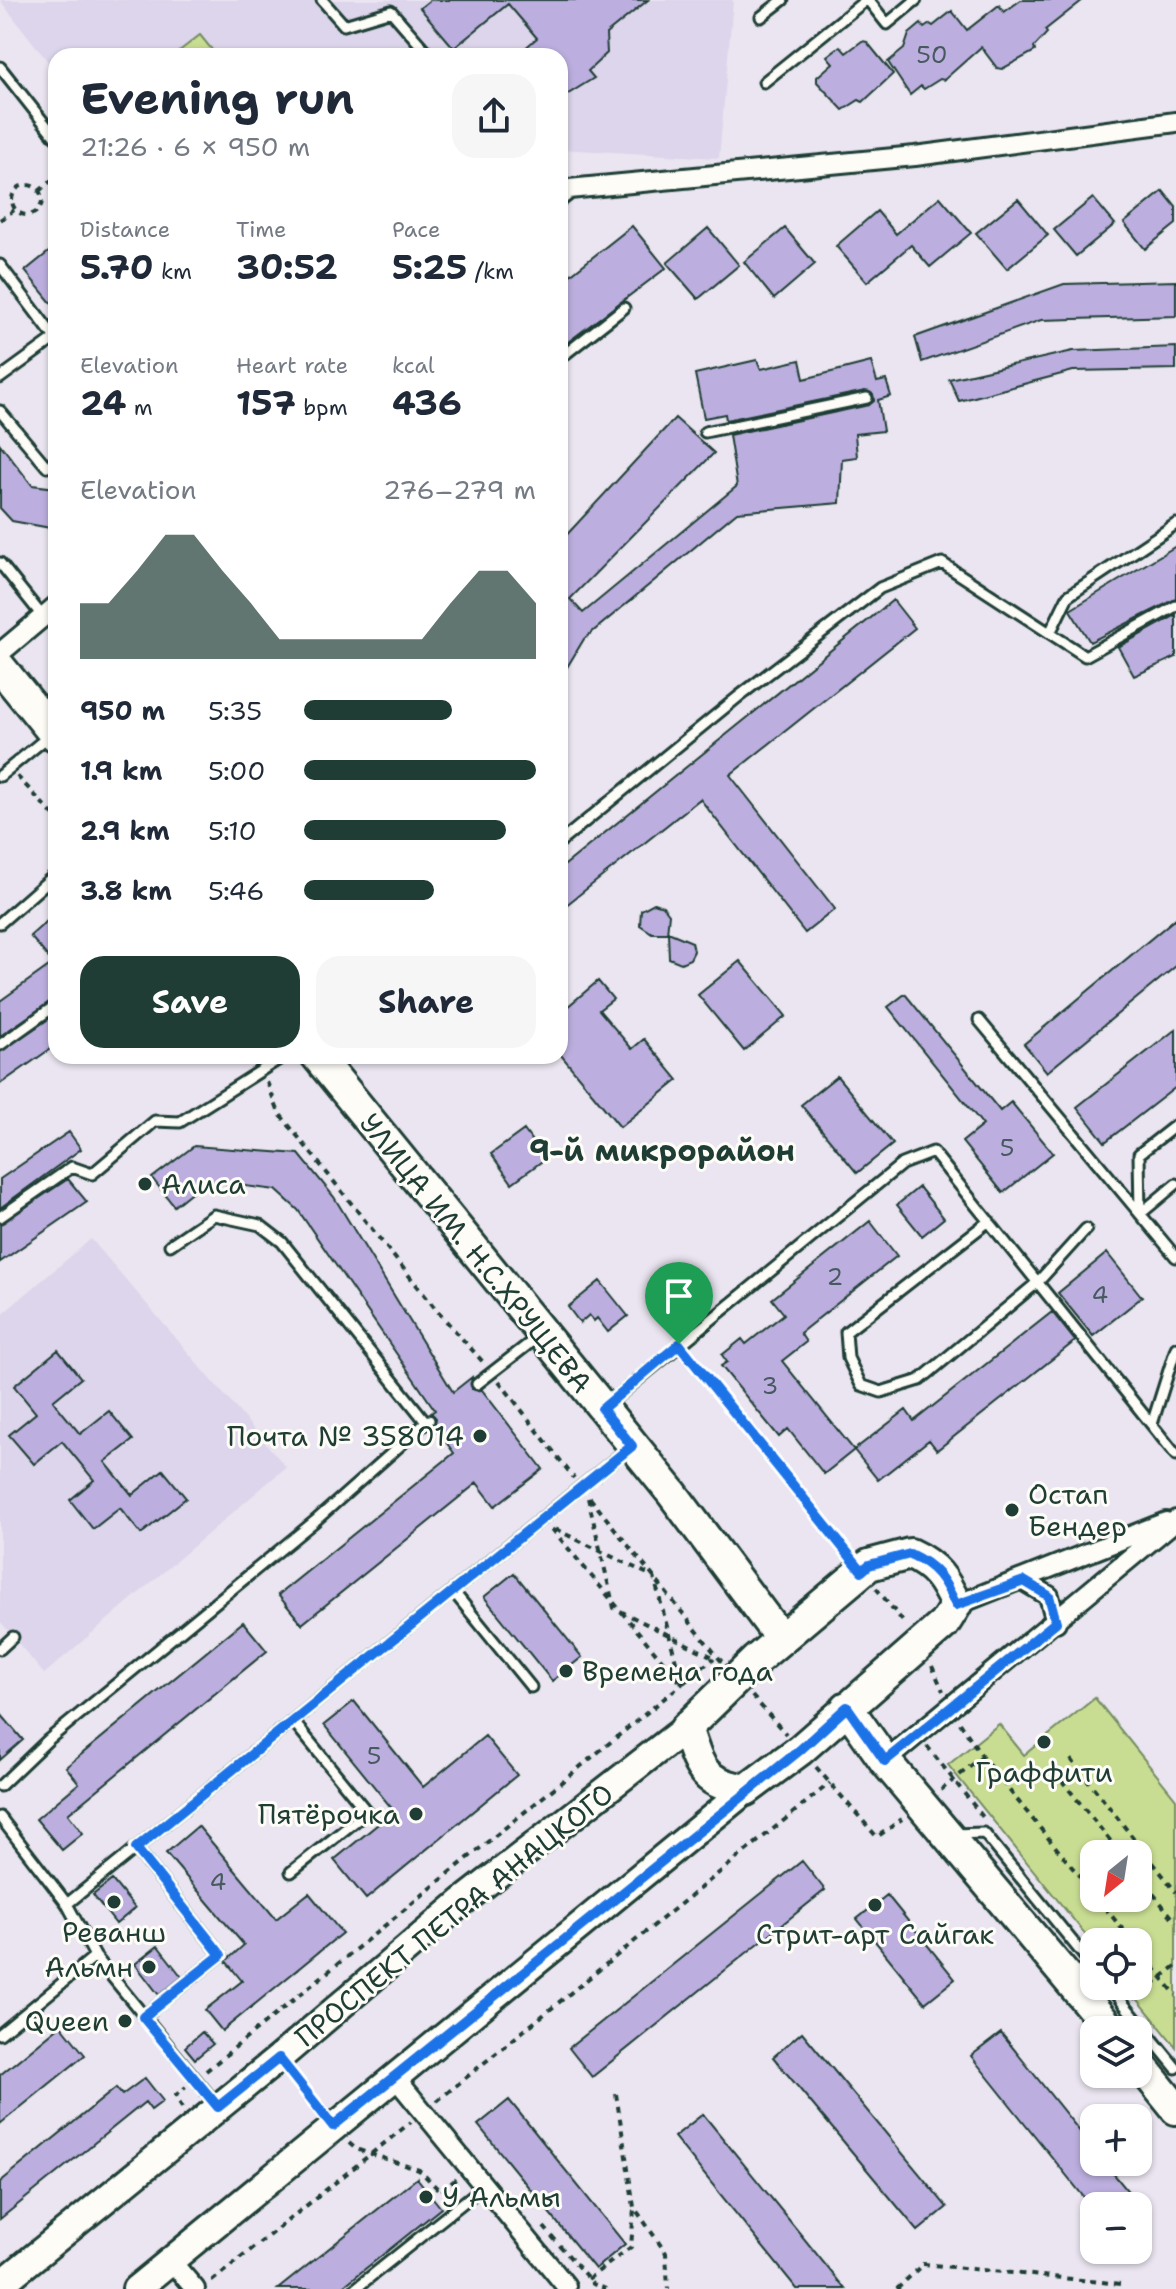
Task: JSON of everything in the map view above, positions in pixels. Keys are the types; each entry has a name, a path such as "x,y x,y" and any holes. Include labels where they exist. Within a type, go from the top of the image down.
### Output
{"main road":[{"path":"0,667 48,727"},
{"name":"УЛИЦА ИМ. Н.С.ХРУЩЕВА","path":"323,1064 632,1446 781,1639"},
{"name":"ПРОСПЕКТ ПЕТРА АНАЦКОГО","path":"0,2285 279,2058 463,1901 686,1728 781,1639 869,1565 910,1554 930,1564 943,1576 956,1605"},
{"path":"136,2289 746,1790 800,1750 922,1645 944,1624 956,1605"},
{"path":"847,1707 885,1761 1099,2016"},
{"path":"686,1728 699,1766 719,1785 746,1790"},
{"path":"1152,2074 1172,2091"}],"street":[{"path":"568,190 915,156 1176,122"},
{"path":"0,653 48,612"},
{"path":"956,1605 1024,1581 1176,1519"},
{"path":"885,1761 1056,1622 1176,1519"},
{"path":"1024,1581 1049,1596 1056,1622"},
{"path":"394,2076 564,2288"},
{"path":"171,2261 195,2289"}],"lane":[{"path":"322,0 344,25 391,11 423,48"},
{"path":"761,17 783,0"},
{"path":"764,82 867,0 887,24 916,0"},
{"path":"0,67 48,128"},
{"path":"0,265 48,328"},
{"path":"568,352 624,308"},
{"path":"0,378 48,344"},
{"path":"705,432 867,398"},
{"path":"0,411 48,466"},
{"path":"1050,633 1068,596 1176,524"},
{"path":"0,563 48,610"},
{"path":"568,835 738,697 880,588 942,563 1085,656 1176,606"},
{"path":"0,776 48,739"},
{"path":"0,923 48,881"},
{"path":"0,1045 48,1011"},
{"path":"979,1020 1176,1257"},
{"path":"0,1217 72,1167 92,1174 155,1121 180,1122 272,1064"},
{"path":"1140,1214 1139,1154 1176,1125"},
{"path":"602,1409 902,1164 933,1152 1176,1455"},
{"path":"1140,1214 1176,1184"},
{"path":"0,1786 48,1740 315,1521 427,1421 282,1242 260,1225 214,1215 170,1245"},
{"path":"989,1221 846,1332 848,1358 861,1385 881,1392 920,1380 1038,1282 1086,1229"},
{"path":"477,1384 541,1334"},
{"path":"1152,1424 1176,1348"},
{"path":"67,1904 453,1591 546,1522 632,1446"},
{"path":"453,1591 531,1687"},
{"path":"0,1649 13,1637"},
{"path":"291,1872 367,1812 293,1721"},
{"path":"0,1817 67,1904 95,1956 218,2107"},
{"path":"947,1834 984,1833 1080,1951"},
{"path":"136,1848 221,1955 143,2017"},
{"path":"0,2034 95,1956"},
{"path":"1117,2000 1172,2091"},
{"path":"355,2289 484,2186"}],"path":[{"path":"39,191 48,184"},
{"path":"31,185 39,191 41,207 36,213 27,216 15,210 11,198 15,190 31,185"},
{"path":"0,220 15,210"},
{"path":"10,768 48,809"},
{"path":"262,1071 279,1113 439,1313 493,1372 584,1490 614,1608"},
{"path":"679,1344 922,1645 951,1709 985,1761"},
{"path":"546,1522 654,1577 682,1684"},
{"path":"546,1522 614,1608 682,1684"},
{"path":"614,1608 722,1662"},
{"path":"195,2080 714,1658"},
{"path":"1071,1759 1176,1892"},
{"path":"1054,1771 1110,1840"},
{"path":"202,2289 830,1783"},
{"path":"1152,1892 1176,1922"},
{"path":"1108,1912 1122,1928"},
{"path":"1152,1965 1176,1995"},
{"path":"1129,2002 1176,1966"},
{"path":"279,2058 333,2126"},
{"path":"588,2279 631,2247 634,2207 616,2094"},
{"path":"634,2207 666,2253 668,2289"},
{"path":"897,2289 923,2264 1121,2284"},
{"path":"587,2289 593,2284"}],"shaded area":[{"path":"0,0 733,0 719,158 568,149 568,48 48,48 48,62"},
{"path":"91,1239 286,1467 44,1674 0,1621 0,1316"}],"green space":[{"path":"200,35 211,48 183,48"},
{"path":"1095,1698 1176,1799 1176,2047 1138,2000 1152,2000 1152,1928 1080,1928 948,1765 999,1724 1024,1755"}],"building":[{"path":"430,0 648,0 606,34 607,53 588,71 594,78 568,94 568,48 525,48 537,38 508,4 454,48 420,8"},
{"path":"1021,0 1083,0 1045,30 1047,33 1034,47 1035,51 1002,69 997,68 981,47 944,80 940,79 924,89 921,86 910,95 888,62 904,49 909,34 921,24 924,28 930,24 933,26 952,11 967,30 999,5 1004,12"},
{"path":"862,41 867,42 893,74 863,102 859,100 843,110 817,82 817,77 833,63 827,56 840,46 846,53"},
{"path":"1163,191 1176,207 1176,224 1145,249 1124,223"},
{"path":"940,197 971,233 930,267 911,245 867,282 836,246 877,211 896,234"},
{"path":"1093,198 1115,224 1076,256 1054,230"},
{"path":"1018,199 1048,235 1007,269 976,233"},
{"path":"632,226 666,268 568,342 568,277"},
{"path":"708,228 739,265 698,299 667,263"},
{"path":"785,228 815,264 774,299 744,262"},
{"path":"48,252 48,299 25,271"},
{"path":"1176,281 1176,316 1041,320 922,362 915,337 1064,284"},
{"path":"1176,347 1176,369 1073,371 959,401 949,379 1073,351"},
{"path":"757,360 761,369 800,360 804,379 871,362 877,382 886,380 891,396 878,400 883,431 855,434 857,457 842,459 840,503 737,512 584,639 568,666 568,533 675,418 714,453 570,599 583,613 737,486 729,435 869,405 874,401 873,394 865,391 726,420 725,414 704,418 695,374"},
{"path":"0,444 32,485 48,487 48,528 12,521 0,508"},
{"path":"1176,546 1176,599 1090,642 1070,610"},
{"path":"893,600 915,628 730,775 835,909 805,933 700,799 568,904 568,863"},
{"path":"1176,615 1176,657 1134,676 1118,647"},
{"path":"654,903 663,906 669,914 667,933 652,933 640,925 641,910"},
{"path":"1176,918 1176,966 1047,1072 1024,1044"},
{"path":"48,920 48,957 30,936"},
{"path":"668,932 692,942 694,951 690,959 681,963 669,958"},
{"path":"740,961 786,1016 744,1051 698,995"},
{"path":"48,967 48,1003 0,1036 0,1001"},
{"path":"598,981 613,999 599,1010 632,1049 644,1039 678,1080 620,1127 568,1064 568,1006"},
{"path":"905,994 1000,1111 1011,1102 1053,1153 1003,1193 962,1142 983,1125 888,1007"},
{"path":"48,1019 48,1051 0,1084 0,1052"},
{"path":"1176,1029 1176,1087 1105,1142 1077,1107"},
{"path":"837,1076 893,1144 857,1173 801,1105"},
{"path":"524,1130 545,1159 512,1183 491,1154"},
{"path":"69,1132 81,1149 0,1208 0,1179"},
{"path":"194,1146 299,1154 334,1197 453,1392 472,1377 472,1389 482,1390 543,1469 495,1506 477,1483 302,1624 278,1595 454,1453 434,1426 436,1418 431,1413 435,1410 298,1210 276,1190 205,1181 174,1206 152,1178"},
{"path":"68,1179 87,1202 0,1262 0,1224"},
{"path":"919,1187 944,1218 922,1236 897,1205"},
{"path":"870,1221 897,1256 800,1333 806,1342 782,1361 854,1450 824,1474 788,1429 779,1437 721,1366 727,1362 722,1355 742,1339 746,1344 784,1314 772,1299"},
{"path":"1107,1253 1142,1297 1093,1336 1058,1293"},
{"path":"600,1281 628,1316 608,1332 597,1318 594,1321 589,1315 580,1323 568,1307"},
{"path":"1052,1312 1075,1341 937,1450 929,1440 878,1480 854,1450 906,1410 914,1421"},
{"path":"58,1350 81,1378 53,1401 80,1434 109,1411 133,1440 105,1462 132,1495 163,1470 186,1498 141,1534 120,1508 93,1529 70,1500 94,1480 62,1441 34,1464 9,1435 36,1413 14,1386"},
{"path":"514,1573 582,1657 552,1681 484,1597"},
{"path":"243,1622 267,1651 68,1814 83,1833 62,1850 36,1819 79,1783 66,1767"},
{"path":"354,1701 423,1787 485,1736 517,1775 366,1899 334,1860 394,1811 324,1725"},
{"path":"0,1713 23,1740 0,1760"},
{"path":"198,1826 276,1919 309,1893 342,1933 222,2031 205,2010 242,1981 226,1961 244,1945 166,1853"},
{"path":"802,1861 825,1890 592,2077 569,2048"},
{"name":"Реванш","path":"112,1880 135,1908 116,1924 93,1895"},
{"path":"887,1895 955,1979 925,2003 857,1919"},
{"path":"158,1946 182,1977 159,1995 135,1964"},
{"path":"61,2025 85,2055 0,2124 0,2075"},
{"path":"202,2032 213,2044 195,2059 185,2047"},
{"path":"802,2032 947,2207 918,2231 773,2057"},
{"path":"1001,2033 1080,2132 1080,2176 1115,2176 1129,2192 1080,2192 971,2056"},
{"path":"145,2078 163,2101 151,2110 145,2102 0,2219 0,2182 116,2088 122,2095"},
{"path":"509,2100 625,2244 595,2269 478,2125"},
{"path":"703,2114 845,2289 797,2289 674,2137"},
{"path":"417,2178 441,2208 340,2289 278,2289"}],"place":[{"name":"Алиса","path":"145,1184"},
{"name":"Почта № 358014","path":"480,1436"},
{"name":"Остап Бендер","path":"1012,1510"},
{"name":"Времена года","path":"566,1671"},
{"name":"Граффити","path":"1044,1742"},
{"name":"Пятёрочка","path":"416,1814"},
{"name":"Реванш","path":"114,1902"},
{"name":"Стрит-арт Сайгак","path":"875,1905"},
{"name":"Альмн","path":"149,1967"},
{"name":"Queen","path":"125,2021"},
{"name":"У Альмы","path":"426,2197"}],"district":[{"name":"9-й микрорайон","path":"662,1150"}],"route":[{"path":"679,1344 862,1571 869,1565 910,1554 930,1564 943,1576 956,1605 1024,1581 1049,1596 1056,1622 885,1761 847,1707 800,1750 746,1790 333,2126 279,2058 218,2107 143,2017 221,1955 136,1848 632,1446 602,1409 679,1344"}]}
